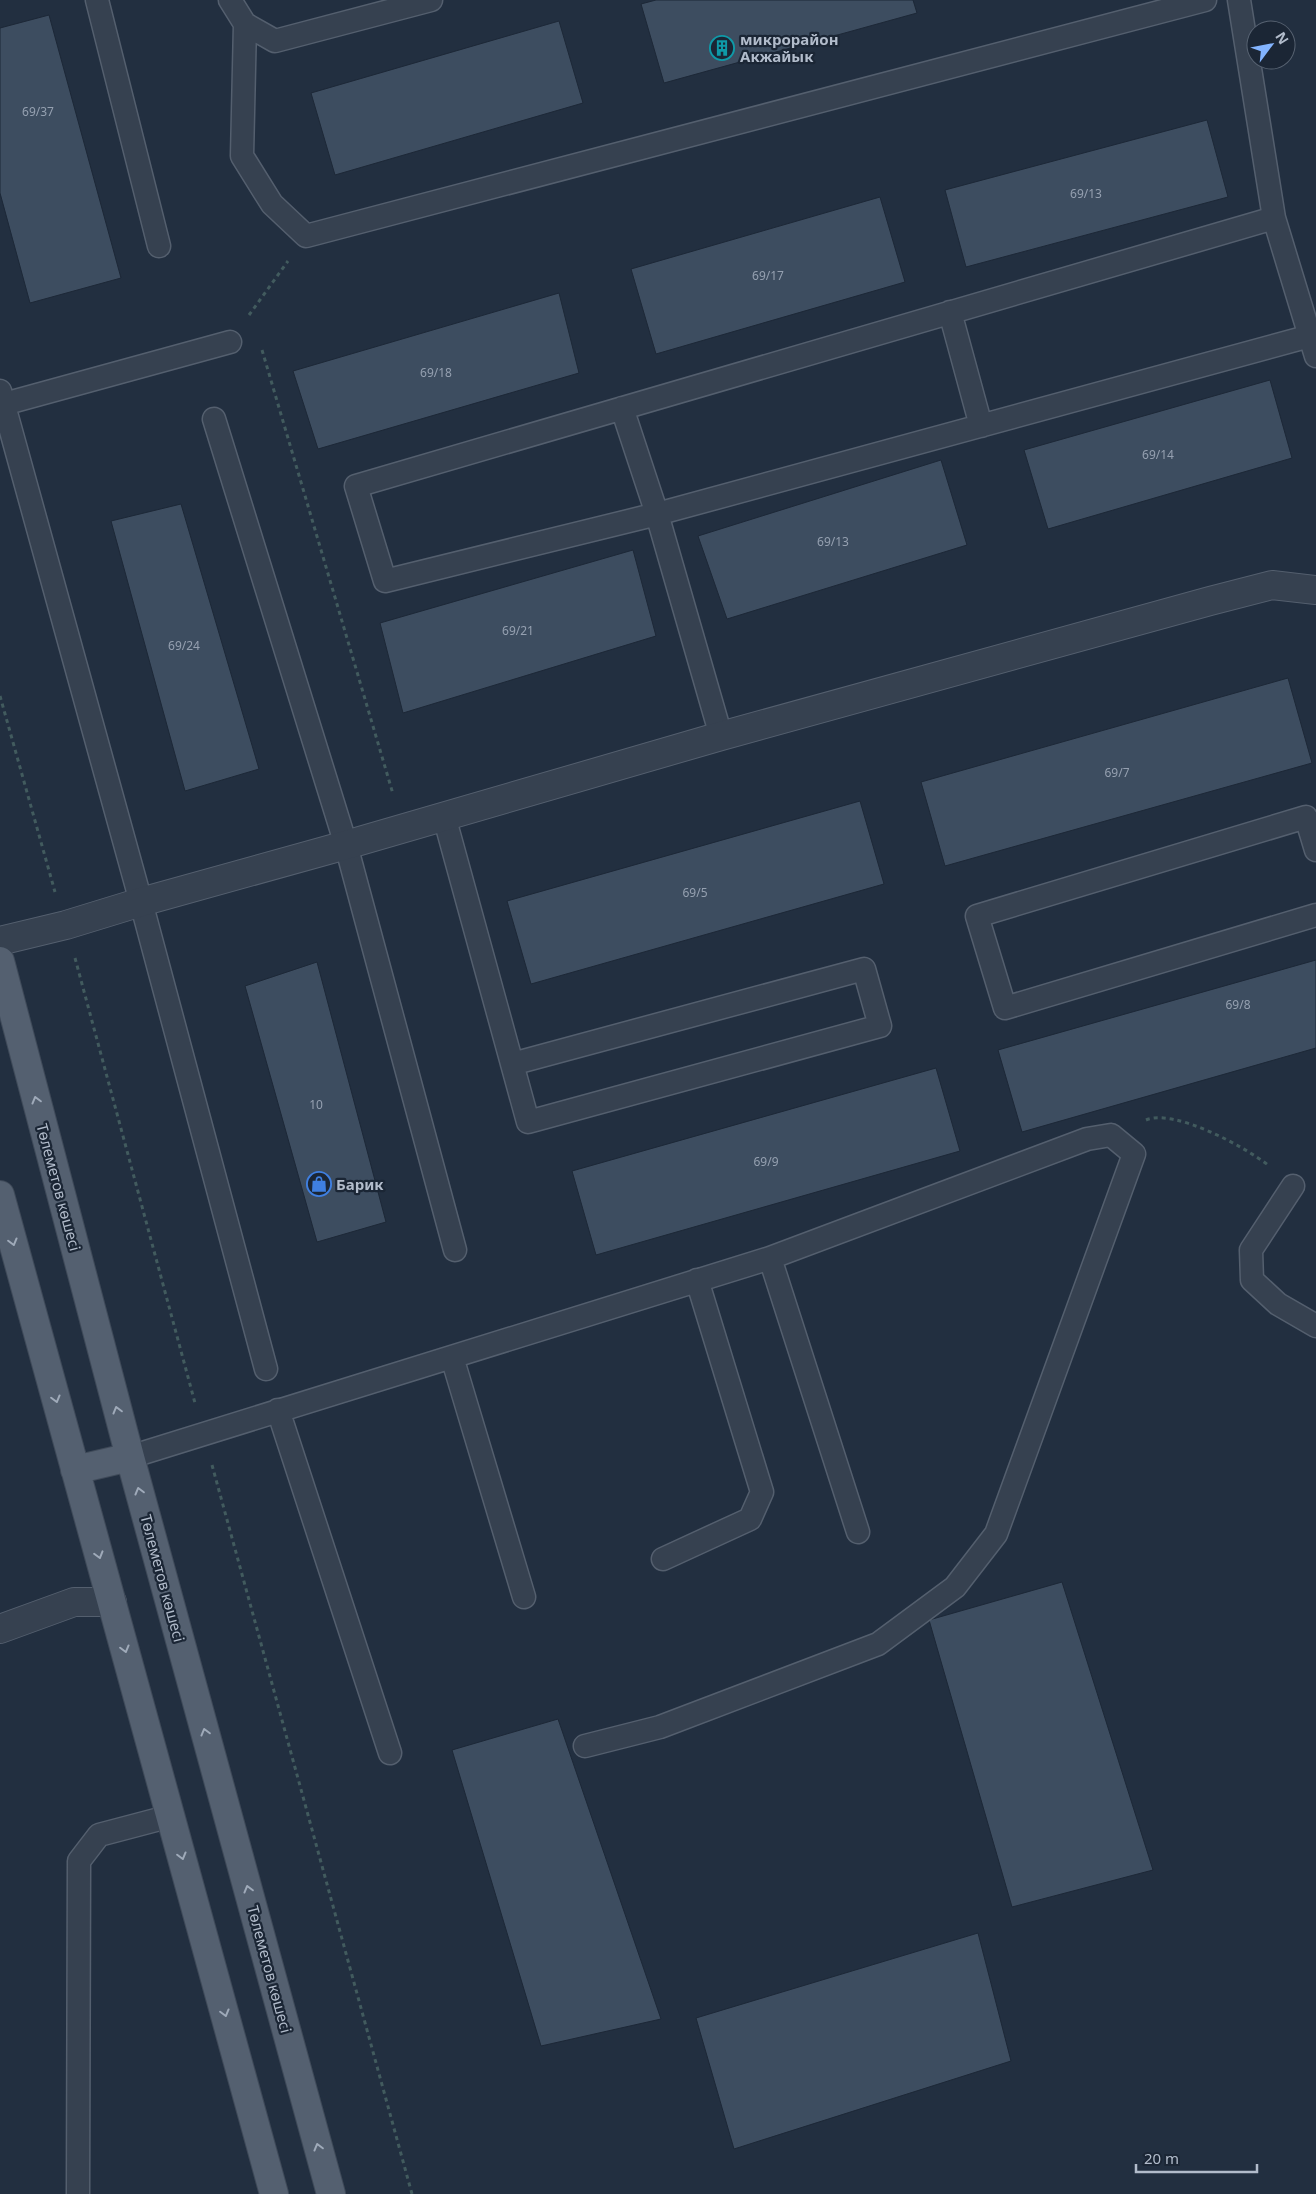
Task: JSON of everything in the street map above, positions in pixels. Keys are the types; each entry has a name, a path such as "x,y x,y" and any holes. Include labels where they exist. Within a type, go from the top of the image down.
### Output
{"main road":[{"name":"Төлеметов көшесі","path":"0,961 130,1457 331,2194"},
{"path":"0,1195 274,2194"},
{"path":"75,1470 130,1457"}],"street":[{"path":"0,941 66,925 721,736 1272,585 1316,590"},
{"path":"0,1628 74,1602 112,1602"}],"lane":[{"path":"97,0 159,246"},
{"path":"230,0 245,24 275,41 431,0"},
{"path":"245,24 242,156 272,204 306,236 1205,0"},
{"path":"1239,0 1274,218 1313,346 981,426 656,514 385,581 356,486 1274,218"},
{"path":"950,312 981,426"},
{"path":"230,342 2,398 141,902 266,1369"},
{"path":"622,408 656,514 721,736"},
{"path":"214,418 346,845 455,1250"},
{"path":"444,816 512,1064 528,1122 880,1026 864,969 512,1064"},
{"path":"1315,840 1306,816 977,916 1005,1008 1316,915"},
{"path":"130,1457 770,1258 1087,1139 1111,1135 1134,1154 996,1534 955,1587 878,1644 660,1727 585,1746"},
{"path":"1293,1186 1251,1250 1252,1280 1278,1304 1316,1326"},
{"path":"770,1258 858,1532"},
{"path":"663,1559 750,1519 762,1492 697,1280"},
{"path":"452,1357 524,1597"},
{"path":"278,1410 390,1753"},
{"path":"78,2194 80,1861 99,1834 171,1816"}],"path":[{"path":"230,342 306,236"},
{"path":"230,342 258,341 270,371 403,829"},
{"path":"0,696 66,925 412,2194"},
{"path":"1111,1135 1152,1117 1191,1123 1259,1158 1293,1186"}],"building":[{"name":"микрорайон Акжайык","path":"656,0 913,0 917,13 664,83 641,4"},
{"path":"49,15 121,278 30,303 0,193 0,28"},
{"path":"559,21 583,103 335,175 311,93"},
{"path":"1207,120 1228,197 966,267 945,190"},
{"path":"880,197 905,282 656,354 631,269"},
{"path":"559,293 579,373 318,449 293,371"},
{"path":"1270,380 1292,458 1048,529 1024,450"},
{"path":"941,460 967,545 727,619 698,536"},
{"path":"181,504 259,769 185,791 111,521"},
{"path":"633,550 656,636 403,713 380,623"},
{"path":"1288,678 1312,763 945,866 921,782"},
{"path":"860,801 884,884 531,984 507,901"},
{"path":"1316,960 1316,1048 1022,1132 998,1050"},
{"path":"317,962 386,1222 317,1242 245,986"},
{"path":"936,1068 960,1151 596,1255 572,1171"},
{"path":"1062,1582 1153,1870 1012,1907 929,1620"},
{"path":"558,1719 661,2019 541,2046 452,1750"},
{"path":"978,1933 1011,2061 734,2149 696,2018"}],"place":[{"name":"микрорайон Акжайык","path":"722,48"},
{"name":"Барик","path":"319,1184"}]}
